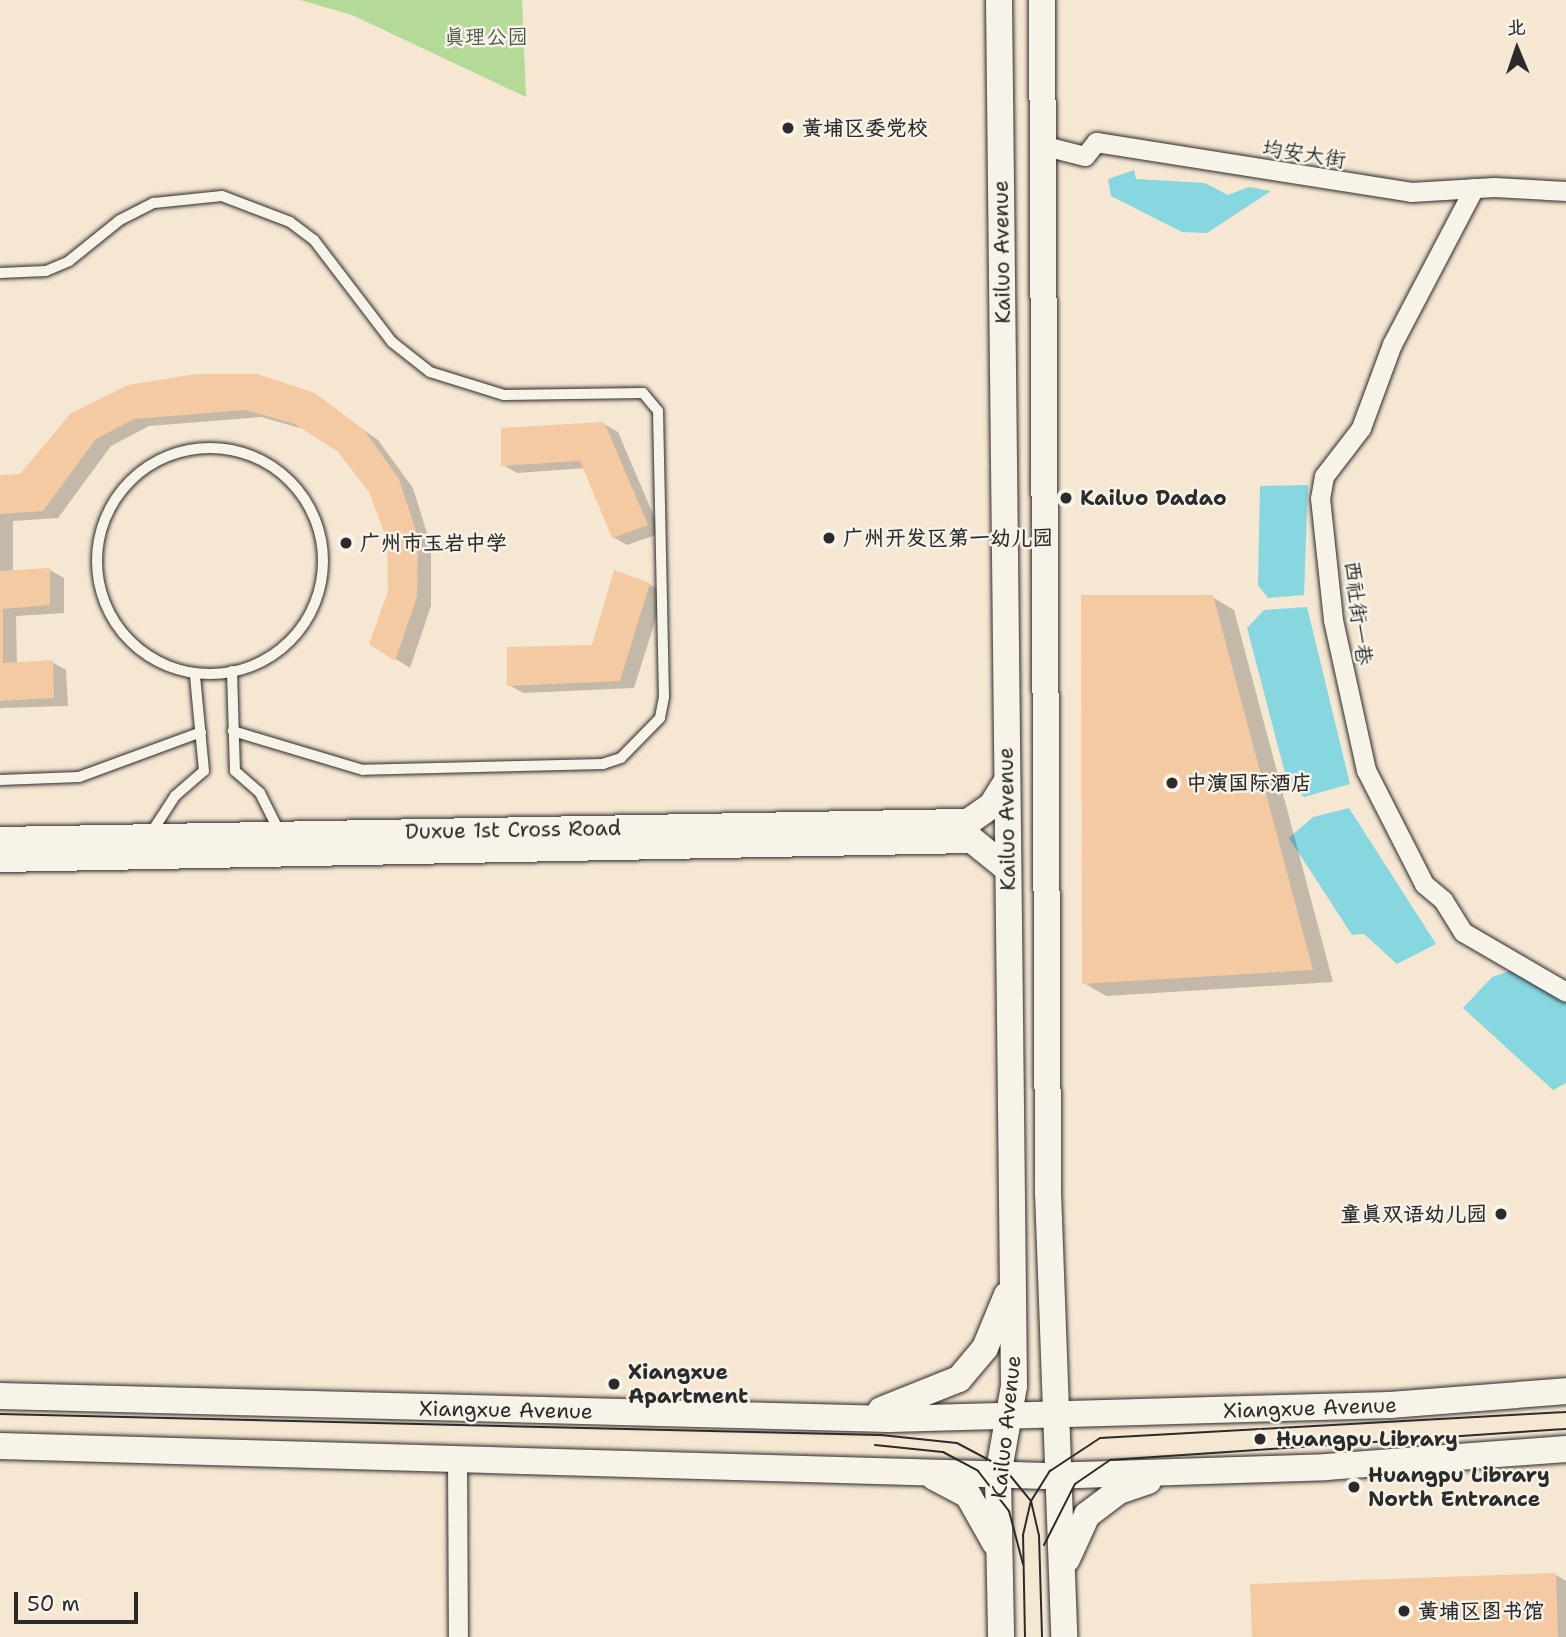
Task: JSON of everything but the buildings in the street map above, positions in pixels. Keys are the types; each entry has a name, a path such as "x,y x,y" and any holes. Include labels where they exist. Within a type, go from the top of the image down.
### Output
{"main road":[{"name":"Kailuo Avenue","path":"999,0 1007,869 1014,1277 1012,1418 998,1476 1000,1637"},
{"name":"Kailuo Avenue","path":"1042,0 1045,146 1049,1215 1054,1418 1064,1637"},
{"name":"Duxue 1st Cross Road","path":"0,840 968,822 984,813 1007,781"},
{"name":"Duxue 1st Cross Road","path":"0,859 972,841 1007,869"},
{"path":"1012,1212 1036,1239 1044,1235 1049,1215"},
{"path":"853,1419 959,1379 998,1324 1014,1277"},
{"name":"Xiangxue Avenue","path":"0,1396 853,1419 1054,1418 1390,1405 1566,1391"},
{"path":"0,1446 457,1457 998,1476 1176,1474 1566,1449"},
{"path":"922,1473 968,1494 999,1553"},
{"path":"1063,1570 1076,1532 1103,1501 1176,1474"}],"street":[{"name":"均安大街","path":"1045,146 1085,156 1096,142 1123,145 1412,192 1475,188 1566,191"},
{"name":"西社街一巷","path":"1475,188 1392,344 1361,428 1324,476 1320,498 1334,620 1366,770 1424,884 1443,900 1463,932 1566,992"},
{"path":"457,1457 458,1637"}],"lane":[{"path":"0,273 46,271 69,261 120,220 154,203 222,196 254,205 314,240 393,342 430,372 504,395 643,393 658,411 664,697 660,718 621,758 603,764 363,770 233,731"},
{"path":"208,448 267,463 291,481 309,506 323,554 318,594 306,621 278,650 232,671 195,675 136,647 102,597 97,567 103,527 127,484 150,464 208,448"},
{"path":"232,671 234,771 260,793 280,834"},
{"path":"149,837 175,796 204,771 195,675"},
{"path":"0,780 79,778 201,732"}],"green space":[{"name":"真理公园","path":"300,0 522,0 526,97 352,15"}],"water":[{"path":"1134,170 1136,179 1205,183 1228,195 1249,187 1271,191 1207,233 1182,232 1111,196 1108,179"},
{"path":"1308,485 1304,595 1268,598 1258,585 1260,486"},
{"path":"1307,607 1350,784 1304,797 1286,777 1247,628 1264,610"},
{"path":"1349,808 1436,944 1397,964 1364,934 1352,935 1289,838 1313,817"},
{"path":"1519,968 1566,1002 1566,1083 1553,1090 1463,1008 1492,977"}],"tram line":[{"path":"1025,1637 1023,1535 1031,1501 1050,1471 1100,1438 1566,1412"},
{"path":"0,1414 881,1435 957,1443 1004,1468 1031,1501 1039,1535 1042,1637"},
{"path":"1044,1545 1075,1484 1110,1460 1566,1429"},
{"path":"875,1445 943,1452 978,1471 1009,1511 1023,1564"}],"place":[{"name":"黄埔区委党校","path":"788,128"},
{"name":"Kailuo Dadao","path":"1066,498"},
{"name":"广州开发区第一幼儿园","path":"829,538"},
{"name":"广州市玉岩中学","path":"346,543"},
{"name":"中演国际酒店","path":"1172,783"},
{"name":"童真双语幼儿园","path":"1501,1214"},
{"name":"Xiangxue Apartment","path":"614,1384"},
{"name":"Huangpu Library","path":"1260,1439"},
{"name":"Huangpu Library North Entrance","path":"1354,1487"},
{"name":"黄埔区图书馆","path":"1404,1611"}]}
